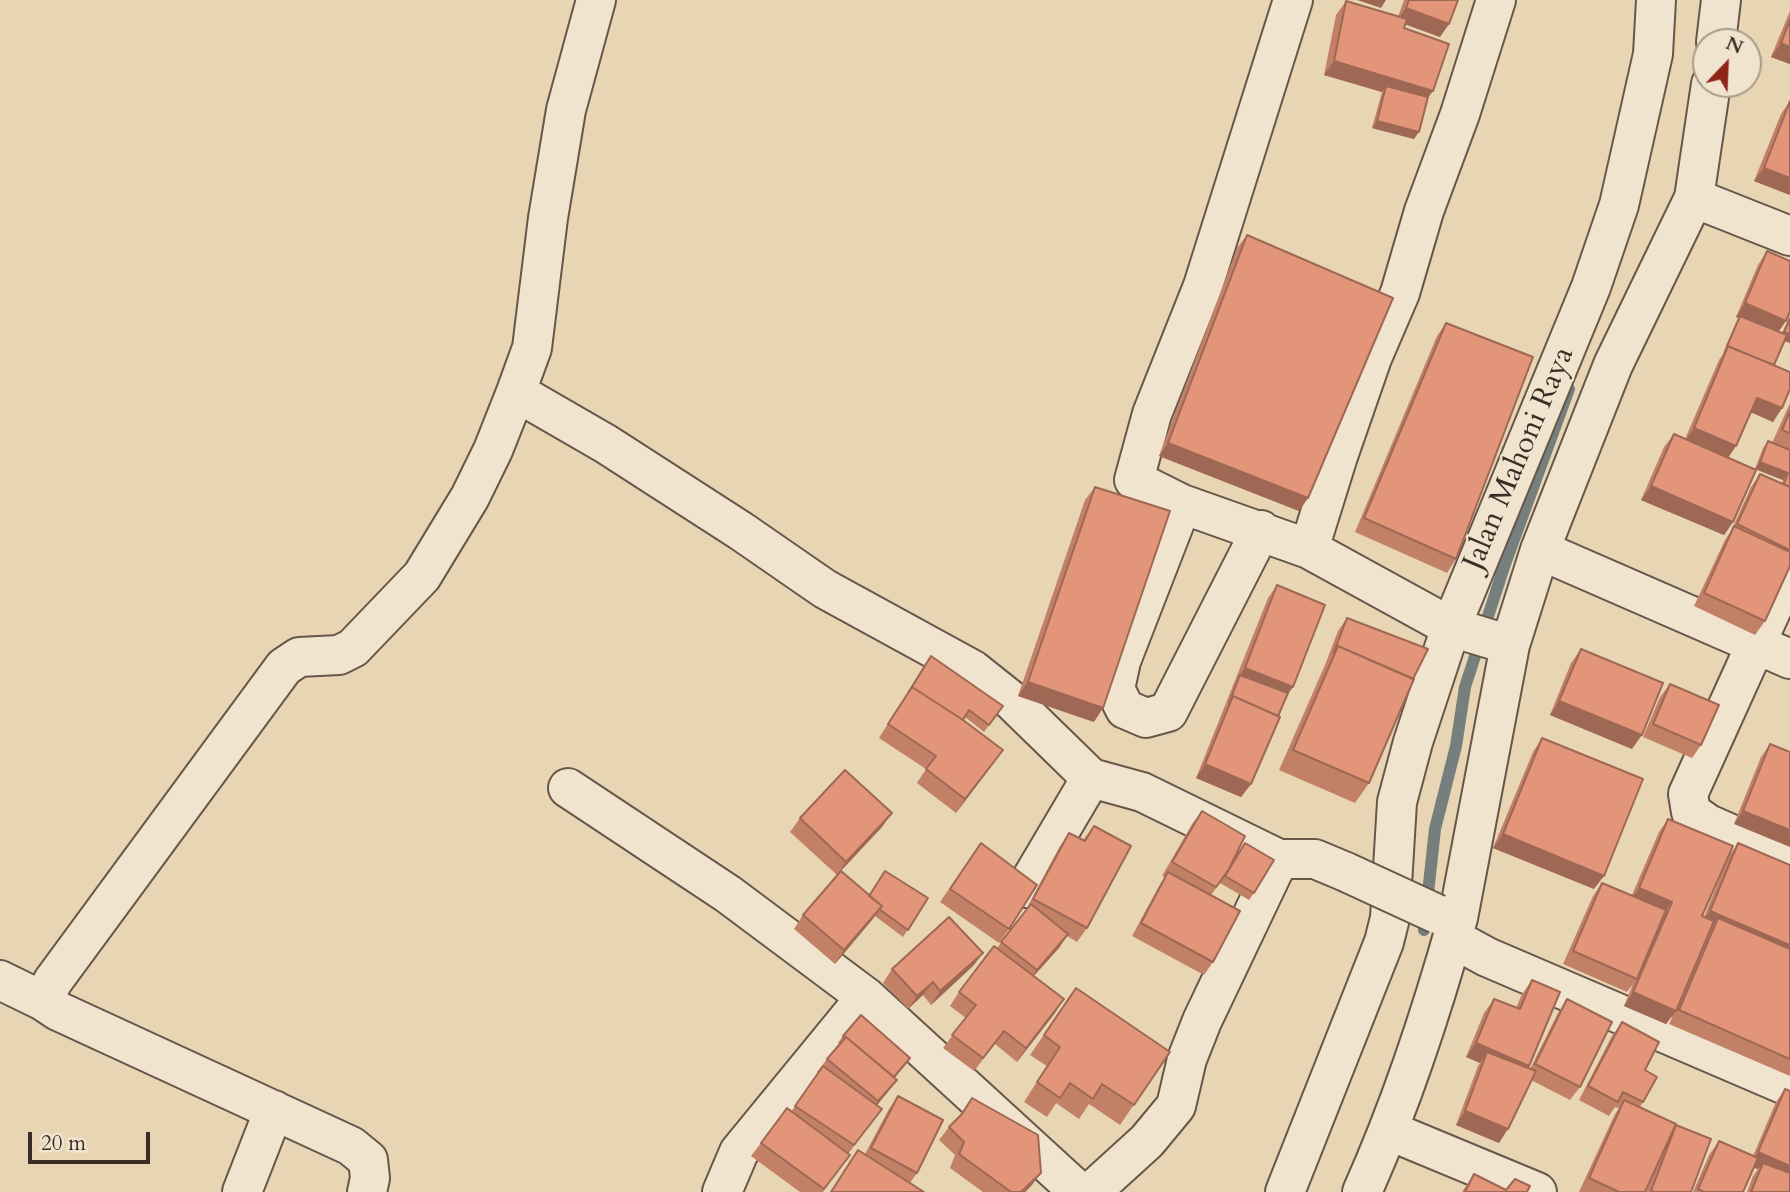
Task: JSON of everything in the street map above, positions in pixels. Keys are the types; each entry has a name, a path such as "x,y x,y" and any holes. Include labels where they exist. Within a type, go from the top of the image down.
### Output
{"street":[{"path":"43,1001 52,981 284,667 299,657 339,655 353,648 422,576 470,496 493,450 532,348 546,231 566,110 596,0"},
{"path":"1293,0 1203,286 1152,414 1134,480 1182,504 1309,548 1482,637"},
{"path":"1309,548 1372,358 1400,293 1424,211 1461,114 1496,0"},
{"name":"Jalan Mahoni Raya","path":"1362,1192 1390,1130 1437,992 1449,923 1482,637 1619,205 1653,54 1656,0"},
{"path":"1718,28 1721,0"},
{"name":"Jalan Mahoni Raya","path":"1285,1192 1379,955 1390,918 1397,802 1413,742 1540,550 1613,365 1694,198 1709,98"},
{"path":"1694,198 1790,236"},
{"path":"516,392 606,444 825,589 973,670 1012,701 1091,778 1142,792 1279,859 1315,859 1346,872 1449,923 1487,957 1790,1087"},
{"path":"1182,504 1121,661 1115,689 1125,709 1146,718 1168,712 1261,530"},
{"path":"1540,550 1790,659"},
{"path":"1790,569 1688,794 1691,812 1708,824 1790,860"},
{"path":"1026,888 1091,778"},
{"path":"568,788 728,894 866,997 1080,1192"},
{"path":"1091,1192 1147,1141 1176,1106 1187,1059 1202,1021 1279,859"},
{"path":"0,980 58,1011 351,1146 368,1160 370,1178 366,1192"},
{"path":"722,1192 739,1152 866,997"},
{"path":"243,1192 274,1110"},
{"path":"1390,1130 1537,1192"}],"building":[{"path":"1409,0 1458,0 1449,24 1406,8"},
{"path":"1346,1 1407,19 1404,28 1449,44 1433,91 1334,61"},
{"path":"1790,20 1790,47 1781,43"},
{"path":"1386,86 1428,97 1419,132 1377,121"},
{"path":"1790,101 1790,178 1764,168"},
{"path":"1247,235 1393,298 1308,498 1168,443"},
{"path":"1767,251 1790,261 1790,311 1786,321 1745,303"},
{"path":"1740,316 1787,335 1774,365 1727,346"},
{"path":"1790,319 1790,334 1784,332"},
{"path":"1446,323 1533,357 1456,559 1364,518"},
{"path":"1728,346 1790,372 1790,389 1782,408 1757,398 1736,446 1694,428"},
{"path":"1790,411 1790,433 1782,430"},
{"path":"1674,434 1756,470 1733,522 1651,486"},
{"path":"1768,441 1790,450 1790,487 1784,484 1788,473 1760,462"},
{"path":"1760,474 1790,487 1790,550 1737,524"},
{"path":"1095,487 1170,511 1103,708 1028,682"},
{"path":"1734,526 1790,552 1790,566 1765,621 1704,593"},
{"path":"1277,585 1325,605 1293,687 1245,668"},
{"path":"1347,618 1428,649 1413,679 1338,646 1334,652"},
{"path":"1338,646 1414,679 1369,783 1293,750"},
{"path":"1581,649 1663,683 1642,735 1559,701"},
{"path":"931,656 1003,706 989,725 969,710 963,720 912,687 908,693"},
{"path":"1240,675 1288,693 1278,716 1233,696 1229,703"},
{"path":"1670,684 1719,705 1701,745 1653,724"},
{"path":"912,687 1003,750 965,799 926,769 936,756 888,724"},
{"path":"1233,696 1280,717 1251,784 1205,764"},
{"path":"1542,738 1643,779 1604,876 1503,834"},
{"path":"1770,744 1790,752 1790,830 1743,811"},
{"path":"845,770 892,813 846,862 800,818"},
{"path":"1202,811 1245,836 1229,869 1216,887 1172,862"},
{"path":"1668,819 1733,846 1702,916 1714,921 1676,1011 1633,992 1672,902 1639,888"},
{"path":"1094,826 1131,846 1087,928 1033,899 1069,833 1085,841"},
{"path":"981,843 1037,885 1009,929 950,889"},
{"path":"1245,843 1274,860 1254,893 1225,876"},
{"path":"1738,843 1790,865 1790,945 1710,911"},
{"path":"841,871 882,906 844,950 803,915"},
{"path":"885,871 928,898 908,930 879,909 882,906 869,896"},
{"path":"1168,872 1240,911 1213,962 1141,923"},
{"path":"1602,883 1666,910 1637,979 1573,951"},
{"path":"1031,904 1068,934 1037,970 1001,942"},
{"path":"949,917 983,953 940,991 933,982 917,996 892,969"},
{"path":"1718,918 1790,949 1790,1059 1679,1010"},
{"path":"994,946 1064,999 1026,1048 1004,1031 983,1058 952,1035 976,1005 959,992"},
{"path":"1532,980 1560,992 1529,1066 1476,1043 1494,999 1520,1009"},
{"path":"1076,988 1170,1052 1134,1105 1102,1084 1093,1099 1070,1083 1060,1098 1037,1082 1060,1047 1044,1035"},
{"path":"1567,999 1612,1022 1580,1087 1535,1064"},
{"path":"861,1015 910,1058 894,1077 844,1038"},
{"path":"1622,1022 1659,1042 1645,1070 1657,1077 1643,1102 1623,1092 1618,1102 1588,1086"},
{"path":"846,1037 897,1080 878,1101 827,1059"},
{"path":"1487,1052 1536,1071 1508,1129 1465,1111"},
{"path":"823,1066 882,1109 854,1145 795,1106"},
{"path":"1785,1089 1790,1091 1790,1166 1758,1152"},
{"path":"898,1096 943,1120 917,1173 871,1148"},
{"path":"972,1098 1038,1135 1041,1173 1021,1192 1011,1192 959,1154 964,1142 949,1127 962,1114"},
{"path":"1624,1100 1676,1124 1645,1192 1619,1192 1589,1178"},
{"path":"787,1108 850,1155 824,1189 761,1143"},
{"path":"1676,1125 1711,1139 1691,1192 1651,1191"},
{"path":"1719,1141 1758,1158 1743,1192 1704,1192 1698,1189"},
{"path":"858,1150 924,1192 831,1192"},
{"path":"1763,1163 1790,1173 1790,1192 1751,1192"},
{"path":"1474,1174 1506,1190 1515,1179 1530,1186 1527,1192 1465,1192"}],"waterway":[{"path":"1424,930 1435,829 1456,746 1465,687 1505,564 1569,389"}]}
